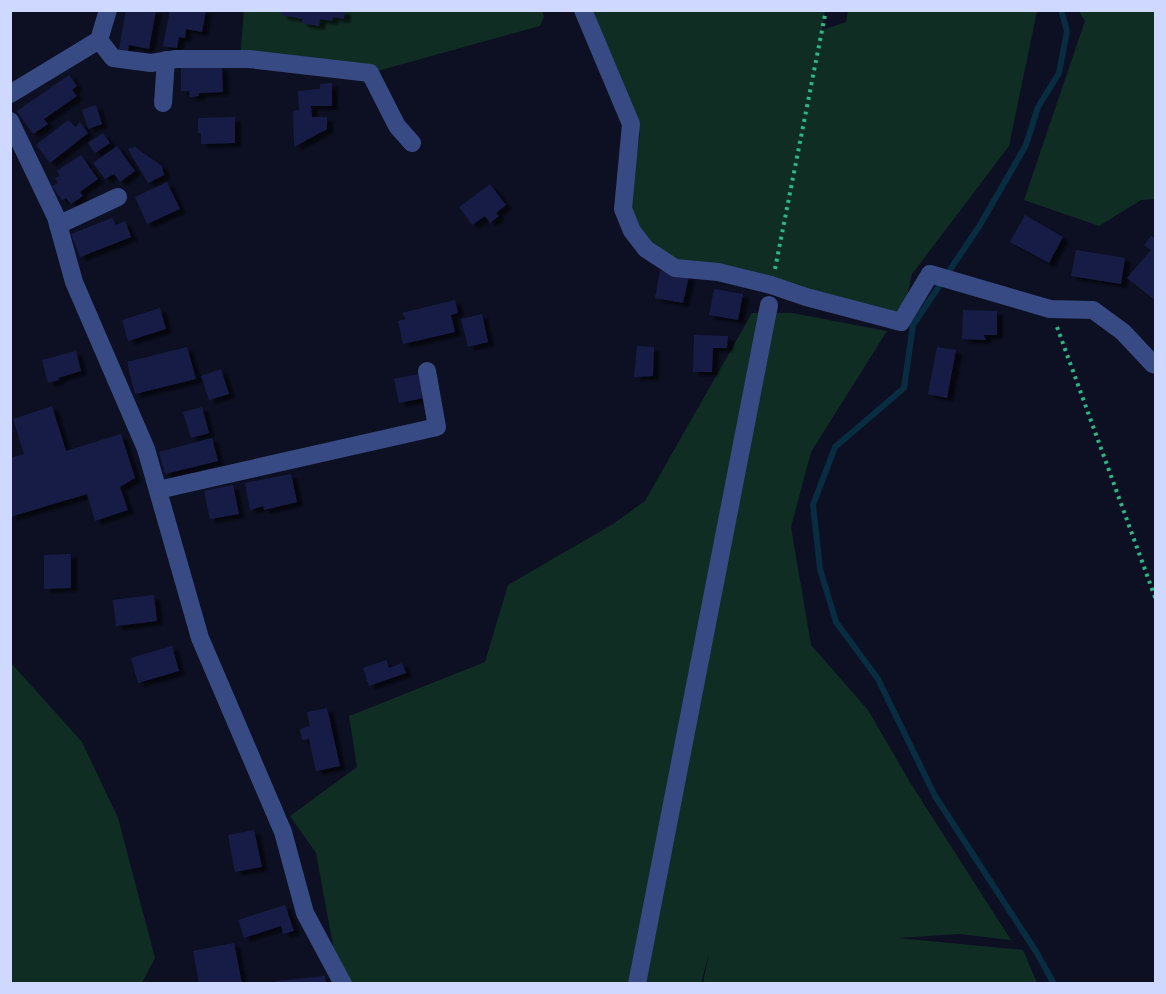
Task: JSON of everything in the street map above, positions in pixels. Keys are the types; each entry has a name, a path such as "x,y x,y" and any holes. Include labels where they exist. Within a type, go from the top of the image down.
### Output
{"street":[{"path":"10,94 99,40 108,10"},
{"path":"582,10 631,124 623,209 632,231 646,249 675,268 718,272 901,322 930,274 1050,309 1093,310 1123,332 1155,365"},
{"path":"99,40 113,58 151,63 176,58 249,58 370,73 397,126 412,143"},
{"path":"163,103 166,60"},
{"path":"10,122 56,217 74,282 147,449 200,638 283,832 305,913 343,984"},
{"path":"58,225 118,197"},
{"path":"637,984 769,305"},
{"path":"158,490 437,427 427,371"}],"path":[{"path":"771,285 826,10"},
{"path":"1050,309 1155,600"}],"green space":[{"path":"542,10 544,17 540,26 370,73 240,59 244,11"},
{"path":"590,11 825,11 822,30 846,22 848,11 1037,11 1009,146 912,274 901,322 665,261 629,213 640,133"},
{"path":"1079,11 1155,11 1155,199 1141,200 1099,226 1024,200 1085,21"},
{"path":"752,313 792,313 887,331 811,452 791,527 811,645 868,710 911,784 1011,940 959,934 898,938 1023,950 1037,983 703,983 709,953 701,983 340,983 316,853 290,816 357,767 349,716 485,662 508,585 613,524 645,501"},
{"path":"10,662 82,742 118,818 155,958 142,983 11,983"}],"building":[{"path":"126,10 156,10 149,49 129,45 128,51 119,49"},
{"path":"170,10 206,10 202,32 186,29 185,38 179,37 177,48 163,46"},
{"path":"281,10 345,10 344,19 333,17 332,21 320,19 319,26 302,23 302,19 281,15"},
{"path":"222,67 223,92 199,93 199,96 190,97 189,91 181,91 181,68"},
{"path":"69,75 77,86 72,90 77,96 44,119 48,124 33,134 17,111"},
{"path":"332,83 332,106 311,106 312,117 327,117 327,129 294,147 293,111 299,110 298,91 320,89 320,84"},
{"path":"96,105 102,124 88,129 82,110"},
{"path":"235,117 235,143 201,144 198,118"},
{"path":"68,120 76,127 80,122 88,133 50,163 36,145"},
{"path":"103,133 110,143 95,153 88,143"},
{"path":"117,146 135,171 120,182 114,174 105,179 93,163"},
{"path":"135,147 162,166 164,175 148,183 128,149"},
{"path":"81,155 98,179 80,192 83,196 71,204 66,198 62,200 52,186 58,183 55,178 60,176 57,171"},
{"path":"167,182 180,209 147,224 135,197"},
{"path":"490,184 506,205 496,213 499,216 490,223 485,216 472,225 459,207"},
{"path":"1025,215 1063,237 1049,263 1010,242"},
{"path":"112,218 116,225 125,221 131,237 80,257 71,234"},
{"path":"1151,236 1156,239 1156,301 1127,278 1151,250 1144,245"},
{"path":"1076,250 1125,258 1121,284 1071,276"},
{"path":"660,271 689,276 683,303 655,298"},
{"path":"714,289 743,294 738,320 709,315"},
{"path":"455,300 458,313 451,315 455,332 403,344 398,321 406,319 402,313"},
{"path":"160,308 166,329 128,341 122,320"},
{"path":"963,310 997,311 997,335 984,335 986,340 962,339"},
{"path":"482,314 488,342 468,347 461,319"},
{"path":"694,335 728,336 727,348 713,348 712,372 693,372"},
{"path":"637,346 654,347 653,376 634,377"},
{"path":"187,347 196,379 135,394 127,362"},
{"path":"937,347 956,350 947,398 928,394"},
{"path":"76,351 81,371 48,383 42,360"},
{"path":"221,369 229,394 209,400 201,376"},
{"path":"419,374 424,398 399,403 394,379"},
{"path":"52,406 66,451 121,434 135,478 120,487 128,510 95,521 87,494 10,517 10,458 24,454 13,419"},
{"path":"202,407 209,433 191,438 183,412"},
{"path":"212,438 218,461 165,474 159,452"},
{"path":"291,474 297,502 264,510 263,506 250,510 245,483"},
{"path":"233,485 239,514 210,519 204,491"},
{"path":"71,554 71,588 44,589 44,555"},
{"path":"154,595 157,621 116,626 113,600"},
{"path":"172,646 179,671 138,683 131,658"},
{"path":"386,660 389,668 402,663 406,673 369,686 363,668"},
{"path":"327,708 340,766 316,771 309,739 302,740 300,729 310,726 307,712"},
{"path":"254,830 262,867 235,872 228,835"},
{"path":"285,905 294,931 283,934 281,926 244,938 238,920"},
{"path":"234,943 242,984 199,984 193,951"},
{"path":"325,976 326,984 276,984 276,981"}],"waterway":[{"path":"1054,984 1037,953 935,796 878,679 836,622 820,569 813,505 835,447 904,388 913,325 980,225 1026,145 1038,107 1059,73 1067,31 1061,10"}]}
